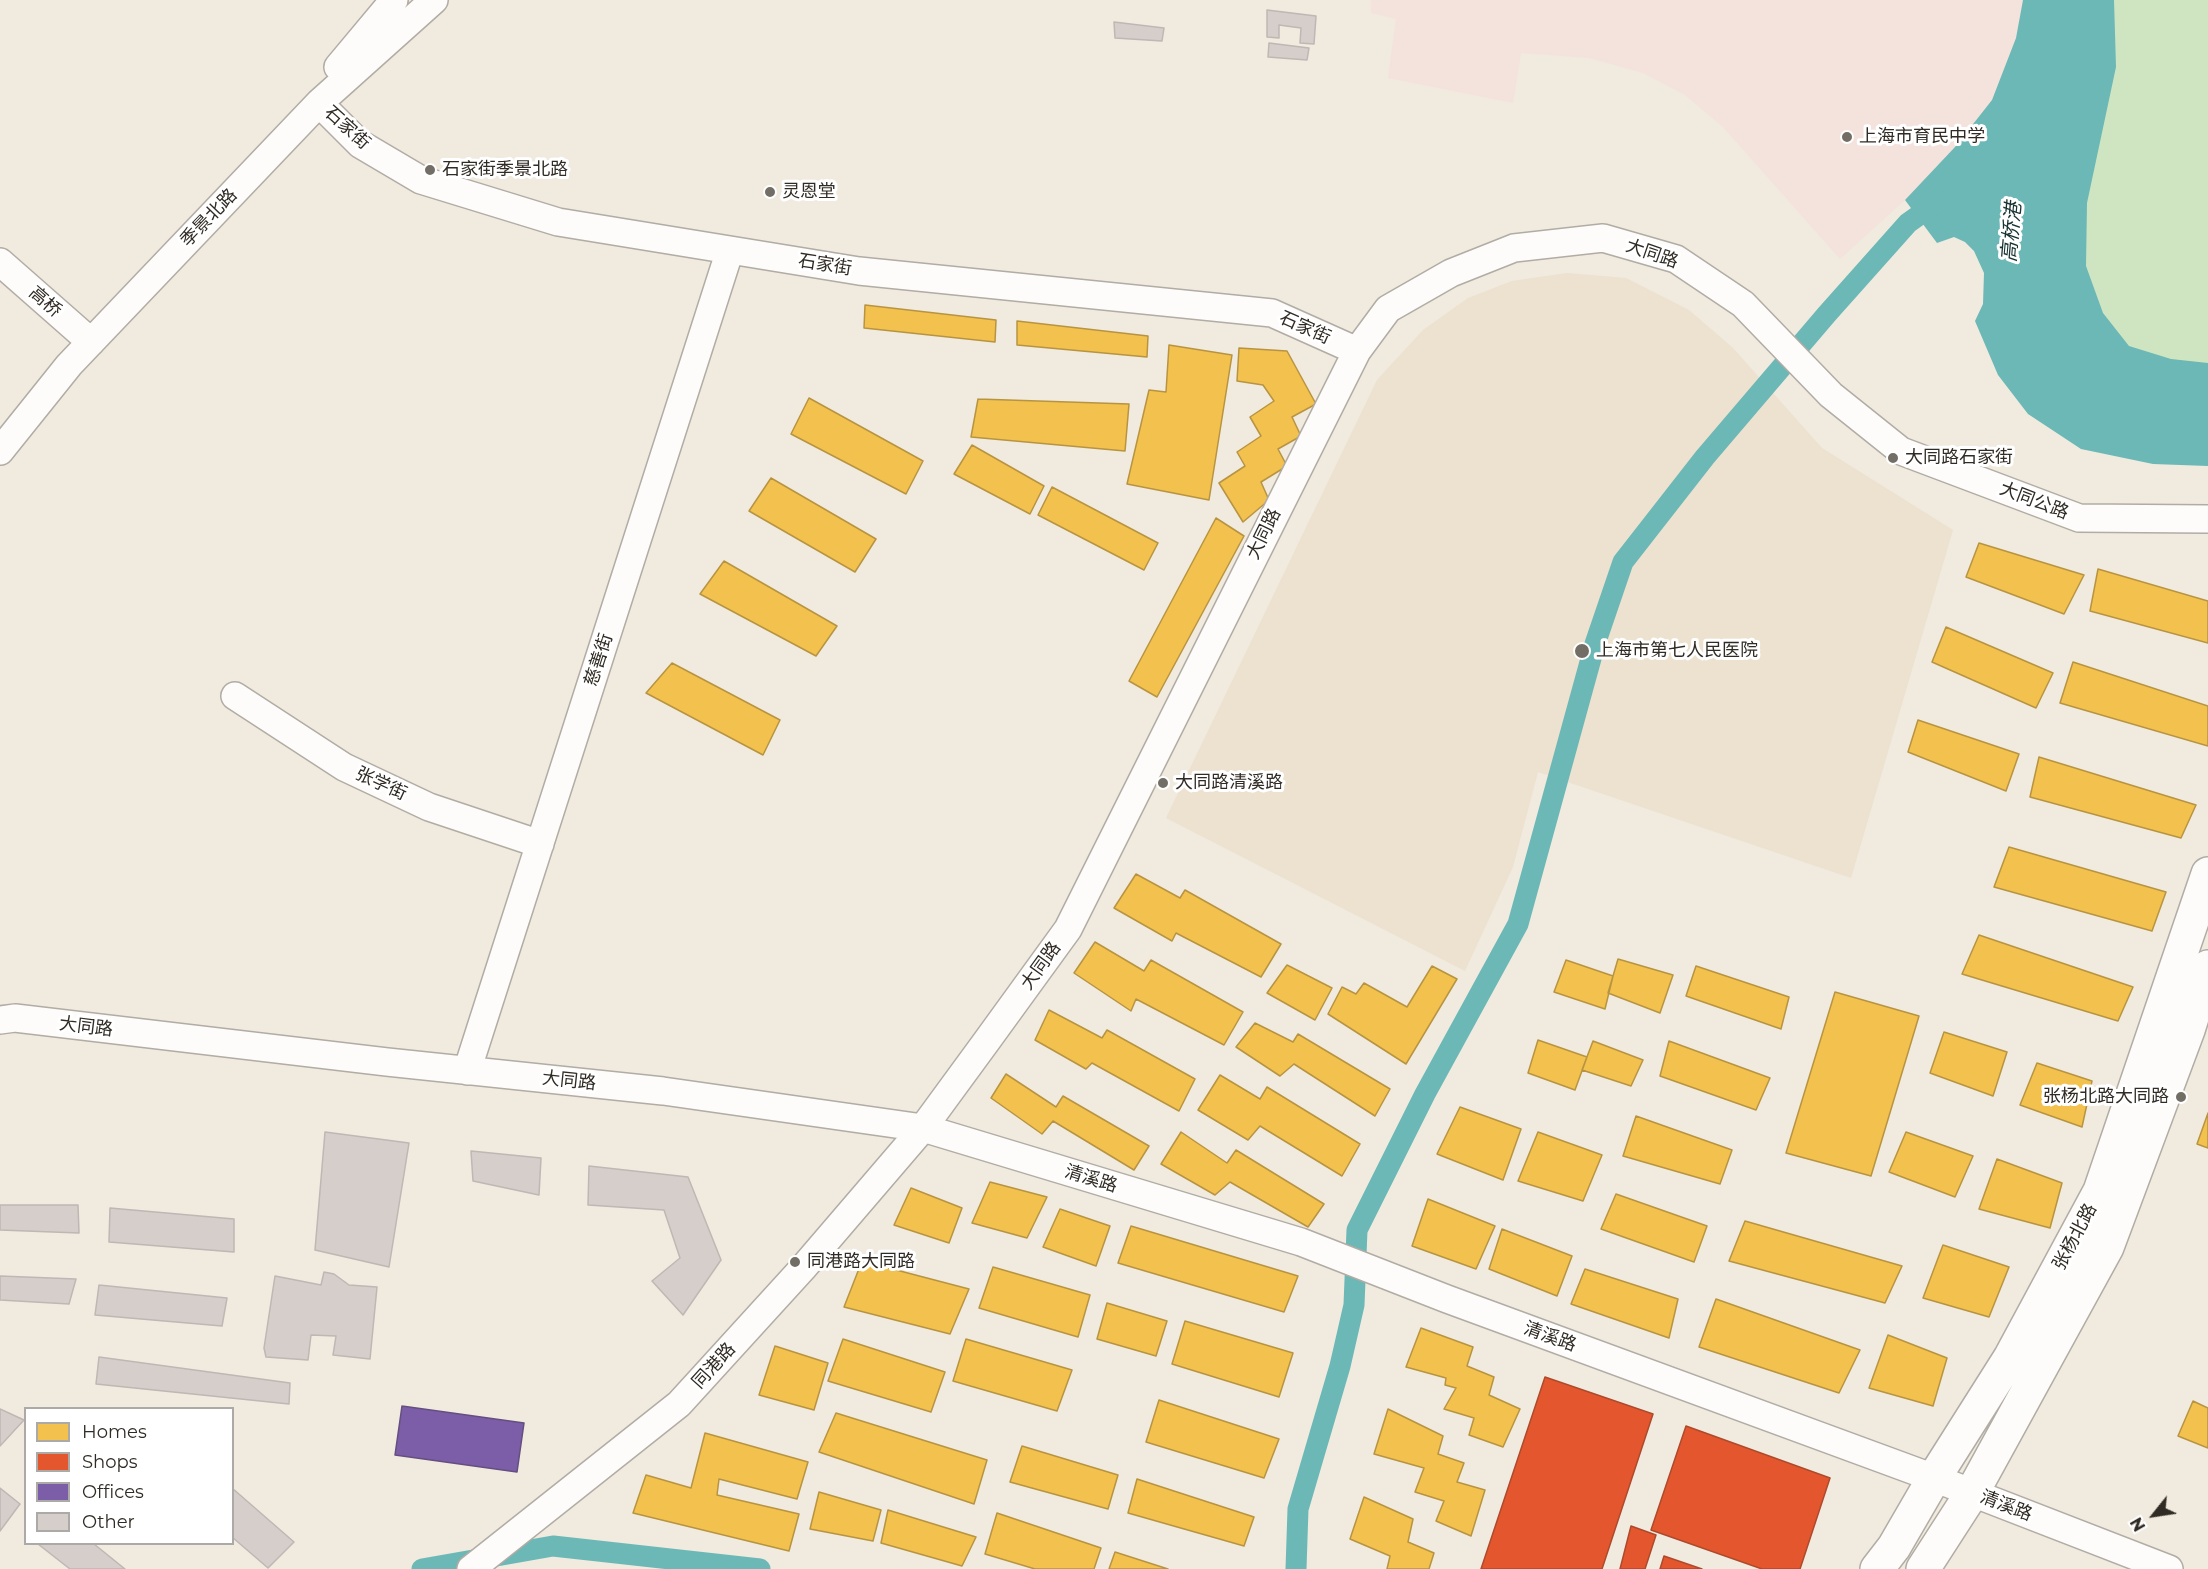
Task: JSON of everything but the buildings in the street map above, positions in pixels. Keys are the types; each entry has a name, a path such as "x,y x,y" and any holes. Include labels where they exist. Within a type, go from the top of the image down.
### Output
{"main road":[{"name":"张杨北路","path":"1876,1569 1894,1547 1934,1478 2010,1358 2100,1191 2208,874"},
{"name":"张杨北路","path":"1923,1569 1972,1493 2107,1246 2188,1030 2208,967"}],"street":[{"path":"324,98 326,82 394,0"},
{"name":"季景北路","path":"0,451 69,365 324,98 434,0"},
{"name":"石家街","path":"324,98 360,144 421,180 558,222 859,271 1272,313 1357,351"},
{"name":"大同路","path":"0,1020 15,1018 467,1071 663,1091 923,1128 1068,929 1357,351 1388,309 1451,273 1514,248 1603,238 1676,259 1743,304"},
{"name":"慈善街","path":"467,1071 730,250"},
{"name":"高桥","path":"0,262 91,342"},
{"name":"大同公路","path":"1743,304 1831,395 1901,451 2079,518 2208,519"},
{"name":"张学街","path":"235,696 344,767 429,807 540,844"},
{"name":"清溪路","path":"923,1128 1301,1242 1934,1478 2169,1569"},
{"name":"同港路","path":"471,1569 679,1404 803,1268 923,1128"}],"shaded area":[{"name":"上海市育民中学","path":"1371,0 2024,1 2016,38 1992,100 1955,147 1905,200 1840,259 1723,127 1685,95 1643,73 1589,58 1521,53 1513,103 1388,78 1396,19 1371,13"},
{"name":"上海市第七人民医院","path":"1567,273 1626,278 1689,310 1733,348 1822,448 1953,530 1851,878 1538,772 1513,867 1465,971 1166,818 1377,380 1423,330 1468,298 1512,281"}],"green space":[{"path":"2086,0 2208,0 2208,407 2088,342 2070,144"}],"water":[{"name":"高桥港","path":"2023,0 2114,0 2116,67 2087,203 2086,266 2103,313 2129,346 2171,359 2208,363 2208,466 2153,464 2081,449 2028,414 1998,375 1975,321 1983,304 1984,273 1974,251 1965,242 1954,237 1937,243 1905,200 1955,147 1992,100 2016,38"}],"waterway":[{"path":"1296,1569 1298,1509 1340,1366 1354,1305 1357,1230 1425,1094 1518,924 1595,644 1623,562 1705,457 1827,314 1908,223 1939,201"},
{"path":"422,1569 553,1546 760,1569"}],"place":[{"name":"上海市育民中学","path":"1847,137"},
{"name":"石家街季景北路","path":"430,170"},
{"name":"灵恩堂","path":"770,192"},
{"name":"大同路石家街","path":"1893,458"},
{"name":"上海市第七人民医院","path":"1582,651"},
{"name":"大同路清溪路","path":"1163,783"},
{"name":"张杨北路大同路","path":"2181,1097"},
{"name":"同港路大同路","path":"795,1262"}]}
